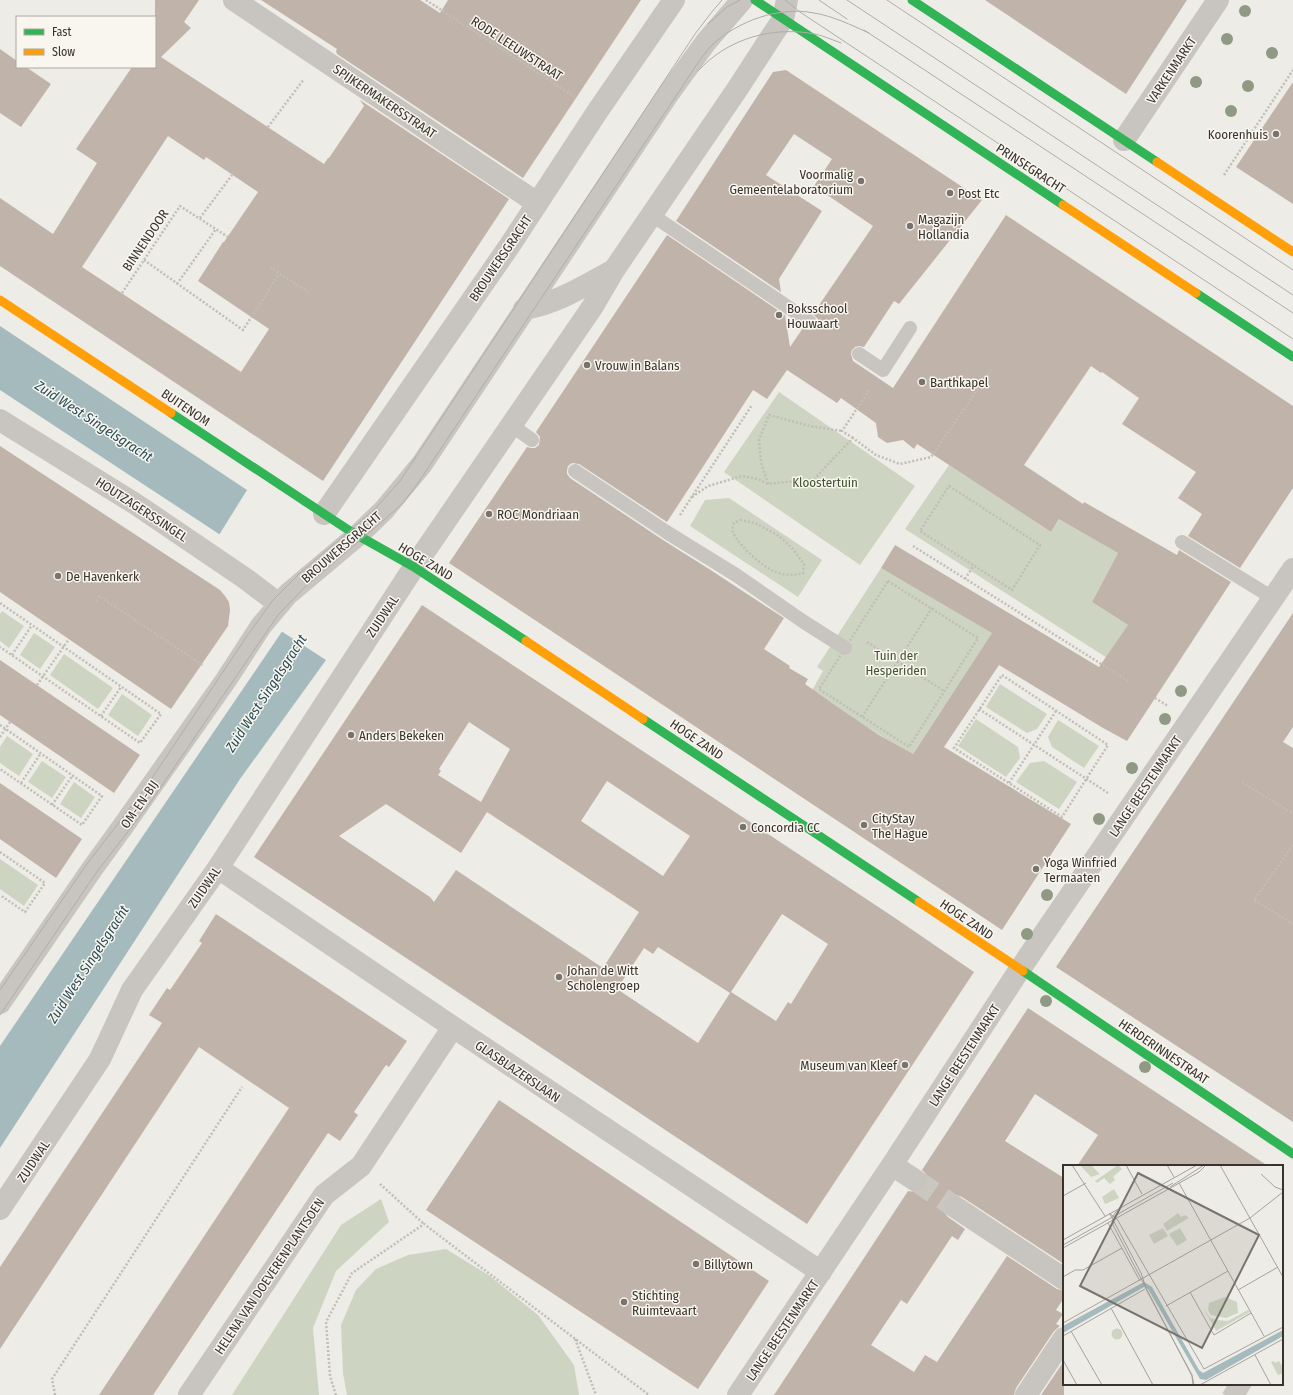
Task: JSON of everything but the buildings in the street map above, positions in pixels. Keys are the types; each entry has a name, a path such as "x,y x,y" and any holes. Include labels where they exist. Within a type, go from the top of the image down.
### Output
{"street":[{"name":"SPIJKERMAKERSSTRAAT","path":"234,0 536,203"},
{"name":"BROUWERSGRACHT","path":"324,514 510,245 536,203 674,0"},
{"name":"BROUWERSGRACHT","path":"283,599 329,558 357,536 384,510 422,464 524,309 670,93 706,42 742,0"},
{"name":"PRINSEGRACHT","path":"755,0 785,9 802,32 1293,357"},
{"path":"912,0 1293,252"},
{"name":"VARKENMARKT","path":"1124,140 1218,0"},
{"path":"414,567 593,306 614,270 738,88 785,9"},
{"path":"524,309 535,308 575,291 614,270"},
{"name":"BUITENOM","path":"0,300 357,536"},
{"name":"HOUTZAGERSSINGEL","path":"0,420 141,507 240,574 283,599"},
{"name":"HOGE ZAND","path":"357,536 414,567 1020,970"},
{"name":"ZUIDWAL","path":"0,1209 100,1059 132,990 218,868 414,567"},
{"name":"LANGE BEESTENMARKT","path":"738,1395 1020,970 1293,569"},
{"name":"OM-EN-BIJ","path":"0,1003 92,869 122,829 226,680 261,626 283,599"},
{"name":"GLASBLAZERSLAAN","path":"218,868 453,1027 821,1272"},
{"name":"HERDERINNESTRAAT","path":"1020,970 1293,1154"},
{"name":"HELENA VAN DOEVERENPLANTSOEN","path":"189,1395 324,1195 361,1166 453,1027"},
{"path":"892,1165 915,1180"},
{"path":"955,1207 1063,1278"},
{"path":"1026,1395 1063,1340"}],"lane":[{"path":"652,215 810,322"},
{"path":"859,354 883,370 910,328"},
{"path":"511,425 532,440"},
{"path":"575,471 668,533 736,575 804,622 845,648"},
{"path":"1182,542 1273,598"}],"path":[{"name":"RODE LEEUWSTRAAT","path":"426,0 597,112"},
{"path":"268,126 320,57"},
{"path":"1222,177 1293,70"},
{"path":"200,218 232,175"},
{"name":"BINNENDOOR","path":"122,293 180,206 228,237"},
{"path":"177,284 216,229"},
{"path":"144,260 243,330 279,274"},
{"path":"270,268 308,292"},
{"path":"768,484 761,462 759,440 769,415 810,426 842,430 876,455 900,464 931,457 992,369"},
{"path":"842,430 883,370"},
{"path":"668,533 752,405"},
{"path":"692,497 708,486 742,476 758,479 768,484 814,479 853,438"},
{"path":"948,486 1040,545 1012,590 974,565 920,531 948,486"},
{"path":"740,520 755,523 779,536 792,548 804,564 803,573 795,576 773,571 762,563 738,542 733,531 734,523 740,520"},
{"path":"913,546 1130,682"},
{"path":"965,579 974,565"},
{"path":"888,581 978,638 909,747 819,690 845,648 888,581"},
{"path":"96,601 99,596 226,680"},
{"path":"0,603 161,714 140,743 0,647"},
{"path":"862,717 932,608"},
{"path":"12,655 32,625"},
{"path":"861,638 944,692"},
{"path":"37,685 69,639"},
{"path":"1002,675 1056,711 1108,745 1062,817 954,748 1002,675"},
{"path":"101,716 121,686"},
{"path":"979,709 1086,779"},
{"path":"1009,783 1056,711"},
{"path":"0,737 10,722"},
{"path":"0,726 102,796 82,825 0,769"},
{"path":"21,783 41,753"},
{"path":"52,805 73,775"},
{"path":"1242,782 1293,814"},
{"path":"1293,845 1254,900 1293,924"},
{"path":"0,852 45,883 25,912 0,895"},
{"path":"55,1395 52,1379 242,1087"},
{"path":"361,1166 424,1224 649,1395"},
{"path":"336,1395 330,1376 326,1322 352,1273 424,1224"},
{"path":"574,1338 596,1395"}],"green space":[{"name":"Kloostertuin","path":"779,392 915,486 860,565 724,472"},
{"path":"949,465 1051,532 1060,518 1118,553 1092,602 1128,625 1126,670 905,529"},
{"path":"729,498 822,560 798,597 690,526 705,500"},
{"name":"Tuin der Hesperiden","path":"881,568 993,632 912,755 811,692 823,671 817,667"},
{"path":"2,611 24,626 9,648 0,641 0,614"},
{"path":"34,633 55,647 40,669 20,655"},
{"path":"64,654 113,688 98,709 50,675"},
{"path":"1000,684 1047,714 1037,729 1027,733 986,707"},
{"path":"122,694 152,715 138,736 108,715"},
{"path":"976,719 1018,747 1020,758 1006,777 958,746"},
{"path":"1058,720 1099,746 1084,768 1052,747 1048,737"},
{"path":"7,736 33,754 19,776 0,763 0,747"},
{"path":"42,761 66,777 52,798 28,782"},
{"path":"1044,761 1077,782 1059,809 1016,782 1030,763"},
{"path":"74,782 95,797 81,818 60,804"},
{"path":"0,859 38,885 24,906 0,889"},
{"path":"381,1199 389,1222 336,1271 313,1328 319,1395 232,1395 341,1225"},
{"path":"446,1249 490,1276 538,1315 574,1365 579,1395 347,1395 343,1373 341,1325 356,1290 376,1269 408,1255"}],"water":[{"name":"Zuid West Singelsgracht","path":"0,326 247,490 326,660 240,779 0,1148 0,1046 283,630 287,624 290,614 289,589 278,572 0,390"}],"pier":[{"path":"247,490 307,532 325,552 336,574 341,596 340,624 326,660 281,631 286,623 289,607 286,586 277,573 219,535"}],"tunnel":[{"path":"915,1180 955,1207"},
{"path":"1230,1385 1246,1395"}],"tram line":[{"path":"0,990 87,864 146,787 247,636 273,600 300,573 373,511 400,481 695,34 722,0"},
{"path":"708,24 727,7 740,0"},
{"path":"785,0 800,12 1293,339"},
{"path":"819,0 847,19"},
{"path":"847,0 1293,295"},
{"path":"887,0 1293,270"},
{"path":"0,1015 96,873 150,803 278,615 306,586 403,503 418,483 694,68 712,45 722,36 746,22 760,17 787,12 801,11 821,14 842,21 869,33"},
{"path":"864,30 1293,313"},
{"path":"698,71 723,50 752,37 767,33 799,32 815,34 841,43"}],"traffic: fast":[{"path":"755,0 1063,205"},
{"path":"912,0 1157,162"},
{"path":"1196,293 1293,357"},
{"path":"171,413 350,531 414,567 526,641"},
{"path":"643,719 919,902"},
{"path":"1023,971 1293,1154"}],"traffic: slow":[{"path":"1157,162 1293,252"},
{"path":"1063,205 1196,293"},
{"path":"0,300 171,413"},
{"path":"526,641 643,719"},
{"path":"919,902 1023,971"}],"place":[{"name":"Koorenhuis","path":"1276,134"},
{"name":"Voormalig Gemeentelaboratorium","path":"861,181"},
{"name":"Post Etc","path":"950,193"},
{"name":"Magazijn Hollandia","path":"910,226"},
{"name":"Boksschool Houwaart","path":"779,315"},
{"name":"Vrouw in Balans","path":"587,365"},
{"name":"Barthkapel","path":"922,382"},
{"name":"ROC Mondriaan","path":"489,514"},
{"name":"De Havenkerk","path":"58,576"},
{"name":"Anders Bekeken","path":"351,735"},
{"name":"CityStay The Hague","path":"864,825"},
{"name":"Concordia CC","path":"743,827"},
{"name":"Yoga Winfried Termaaten","path":"1036,869"},
{"name":"Johan de Witt Scholengroep","path":"559,977"},
{"name":"Museum van Kleef","path":"905,1065"},
{"name":"Billytown","path":"696,1264"},
{"name":"Stichting Ruimtevaart","path":"624,1302"}]}
